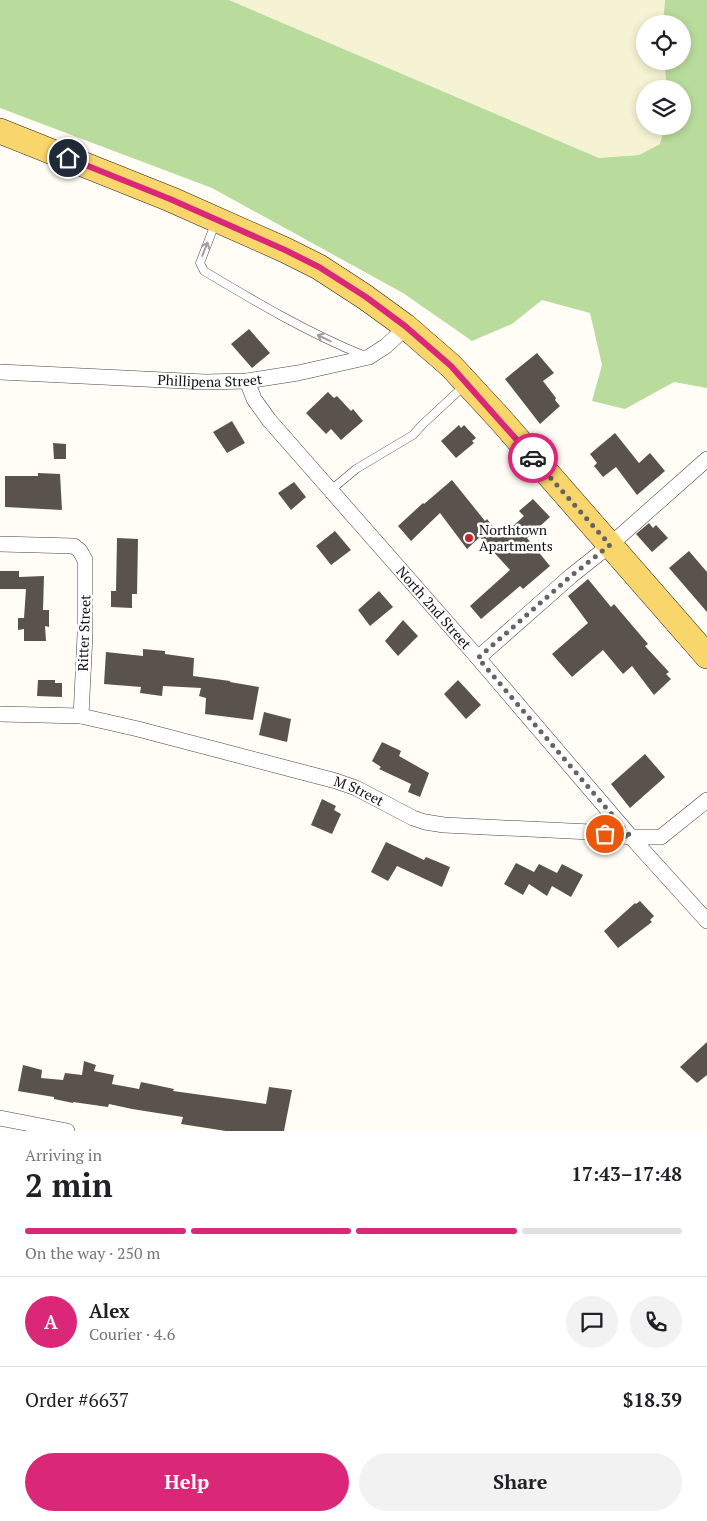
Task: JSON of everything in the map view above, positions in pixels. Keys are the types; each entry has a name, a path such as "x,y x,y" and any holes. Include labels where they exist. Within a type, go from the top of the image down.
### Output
{"main road":[{"path":"0,131 170,199 285,250 319,267 366,297 405,326 451,366 500,419 707,656"}],"street":[{"name":"Phillipena Street","path":"0,372 205,382 247,381 298,373 369,357 386,346 405,326"},
{"name":"North 2nd Street","path":"247,381 254,399 269,420 478,658 631,837 707,921"},
{"path":"478,658 707,459"},
{"name":"Ritter Street","path":"0,544 74,546 80,551 85,560 85,635 81,716"},
{"name":"M Street","path":"0,714 81,716 138,729 336,780 356,788 413,818 444,825 591,832 631,837 662,837 707,800"},
{"path":"0,1118 67,1131"}],"lane":[{"path":"217,220 200,264 204,271 309,330 343,347 369,357"},
{"path":"332,490 356,469 413,435 467,384"}],"shaded area":[{"path":"229,0 665,0 664,15 636,15 636,70 665,70 666,80 636,80 636,135 662,135 660,144 639,155 599,158"}],"green space":[{"path":"0,0 229,0 599,158 639,155 660,144 662,135 691,135 691,80 666,80 665,70 691,70 691,15 664,15 665,0 707,0 707,388 674,382 625,409 592,401 602,365 590,313 542,300 512,324 472,341 403,293 212,188 0,108"}],"building":[{"path":"249,329 270,353 252,368 231,344"},
{"path":"537,353 554,373 543,381 560,406 540,424 505,379"},
{"path":"328,392 334,398 337,396 351,411 353,409 363,421 341,440 331,429 326,434 306,413"},
{"path":"232,421 245,443 227,453 213,432"},
{"path":"459,425 461,428 464,425 476,438 472,441 474,443 456,458 441,441"},
{"path":"615,433 639,463 650,453 665,471 637,495 616,467 603,477 594,466 597,463 590,454"},
{"path":"53,443 66,444 66,459 54,459"},
{"path":"38,473 60,474 62,510 5,507 5,476 38,476"},
{"path":"452,480 485,521 487,519 501,537 524,516 519,511 533,499 550,517 527,538 550,566 523,589 520,586 481,619 470,606 510,570 480,537 467,549 440,513 411,541 398,526"},
{"path":"294,482 306,497 291,510 278,493"},
{"path":"649,523 653,528 656,525 668,538 652,552 636,534"},
{"path":"335,531 351,550 331,565 316,546"},
{"path":"117,538 138,539 137,594 132,594 132,608 111,607 111,591 116,591"},
{"path":"689,551 707,572 707,612 669,568"},
{"path":"0,571 19,571 19,577 44,576 43,610 49,610 49,627 45,626 46,641 24,641 24,629 18,630 18,618 24,618 26,589 0,589"},
{"path":"588,579 611,607 614,604 648,644 645,646 669,672 666,674 671,679 654,695 632,666 623,674 603,650 572,677 552,654 588,623 568,596"},
{"path":"379,591 393,607 370,626 358,610"},
{"path":"403,620 418,636 398,656 385,641"},
{"path":"143,649 165,651 165,654 194,658 193,676 259,687 253,720 205,714 206,698 199,696 201,688 163,686 162,696 140,693 141,687 104,684 106,652 143,656"},
{"path":"38,680 55,680 55,683 62,683 62,697 37,696"},
{"path":"458,680 481,705 466,719 444,694"},
{"path":"264,712 291,719 287,742 259,735"},
{"path":"382,742 401,751 399,756 429,773 420,797 408,792 411,784 379,769 381,767 372,761"},
{"path":"645,754 665,777 630,808 611,784"},
{"path":"322,799 336,806 334,810 341,814 332,834 311,825"},
{"path":"386,842 424,860 426,857 450,867 442,887 397,866 388,881 371,872"},
{"path":"516,863 534,872 539,864 557,873 562,864 583,875 571,897 552,886 547,896 529,884 523,895 504,884"},
{"path":"640,901 654,916 650,920 652,922 618,948 604,931 635,903"},
{"path":"707,1042 707,1075 697,1083 680,1067"},
{"path":"84,1061 96,1065 94,1071 114,1075 112,1084 139,1089 141,1082 174,1089 173,1091 266,1104 269,1087 292,1090 284,1131 226,1131 181,1124 183,1117 109,1104 108,1107 73,1103 54,1099 54,1097 18,1091 23,1065 42,1070 41,1078 63,1080 65,1073 82,1075"}],"way so far":[{"path":"533,458 610,545 502,635 478,658 631,837 605,834"}],"place":[{"name":"Northtown Apartments","path":"469,538"}],"route":[{"path":"68,158 170,199 285,250 319,267 366,297 405,326 451,366 533,458"}]}
